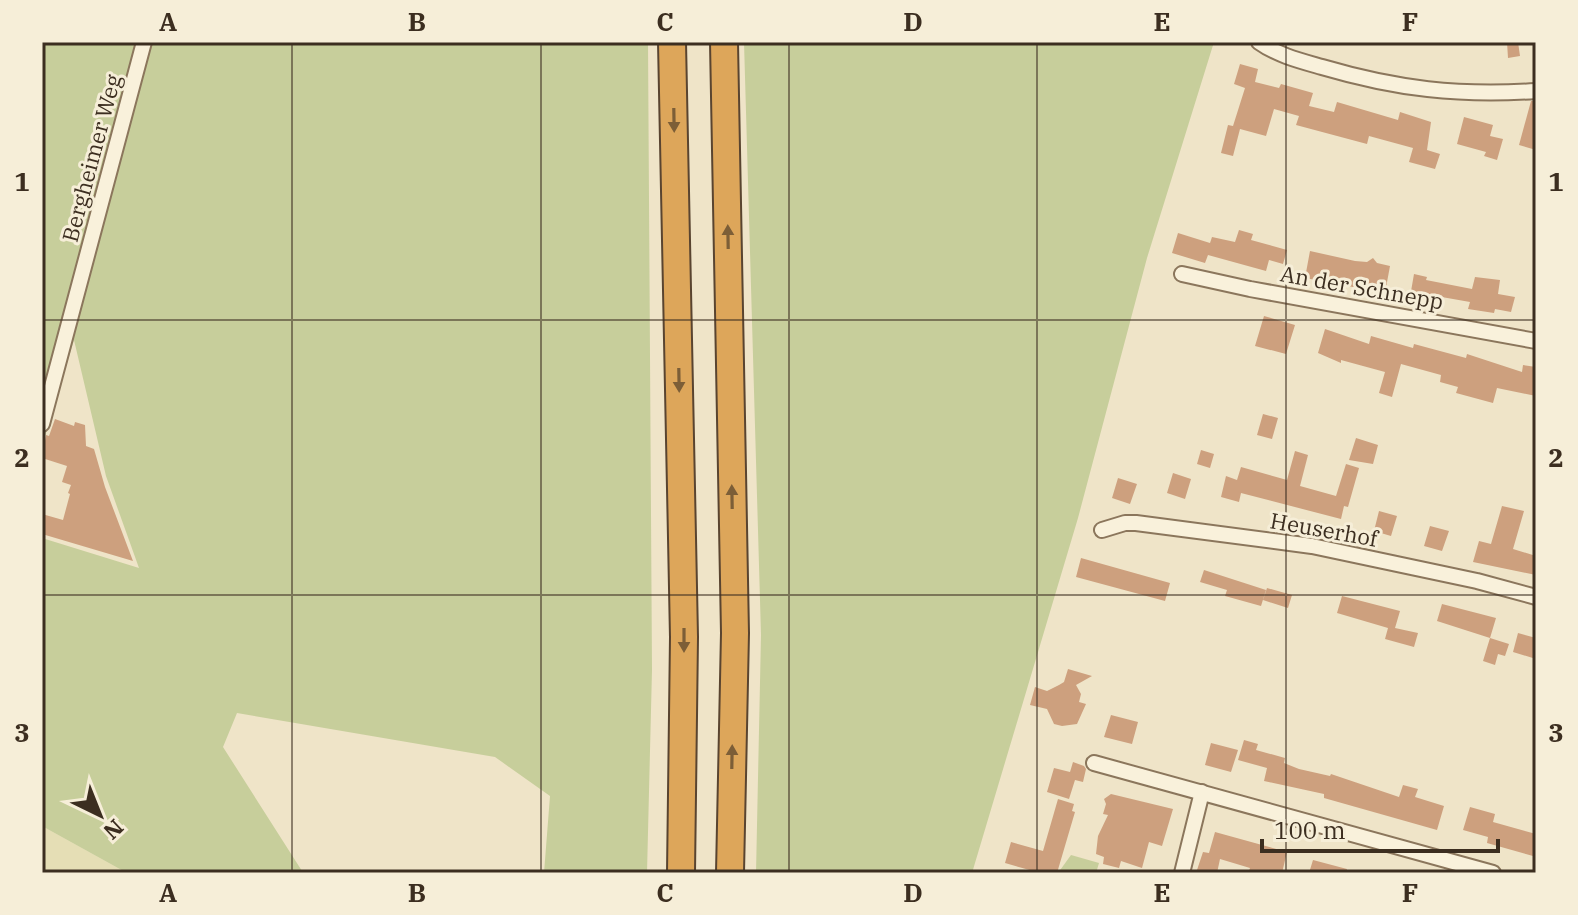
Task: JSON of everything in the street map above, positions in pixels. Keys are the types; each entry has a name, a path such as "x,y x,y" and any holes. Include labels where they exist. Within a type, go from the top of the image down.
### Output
{"highway":[{"path":"672,42 684,637 681,873"},
{"path":"724,42 735,633 730,873"}],"street":[{"name":"Bergheimer Weg","path":"42,424 144,42"},
{"path":"1259,42 1300,61 1396,87 1469,93 1536,91"},
{"name":"An der Schnepp","path":"1182,274 1536,341"},
{"name":"Heuserhof","path":"1102,530 1136,523 1312,546 1477,581 1536,597"},
{"path":"1094,763 1493,873"},
{"path":"1182,873 1202,792"}],"shaded area":[{"path":"42,826 127,873 42,873"}],"green space":[{"path":"42,42 648,42 652,670 647,873 544,873 550,796 495,757 237,713 223,747 306,873 127,873 42,826 42,538 139,568 106,476 74,340 42,446"},
{"path":"744,42 1214,42 1147,258 1078,518 972,873 756,873 761,635"},
{"path":"1071,855 1099,863 1096,873 1058,873"}],"building":[{"path":"1507,42 1518,42 1520,56 1508,58"},
{"path":"1240,64 1258,69 1255,82 1279,88 1281,84 1313,93 1309,106 1334,112 1337,102 1398,120 1400,112 1431,122 1427,150 1440,154 1435,169 1409,162 1413,148 1369,136 1367,144 1296,125 1299,116 1274,109 1266,136 1240,129 1233,156 1221,153 1228,125 1233,126 1245,88 1234,84"},
{"path":"1531,101 1536,101 1536,150 1519,145"},
{"path":"1464,117 1493,125 1490,136 1503,139 1497,160 1484,156 1486,152 1457,144"},
{"path":"1239,230 1253,234 1251,240 1287,250 1283,264 1269,260 1266,271 1208,255 1205,263 1172,253 1178,233 1210,243 1212,237 1235,242"},
{"path":"1310,251 1355,261 1367,262 1373,258 1377,263 1390,266 1385,293 1305,278"},
{"path":"1414,274 1427,277 1426,280 1472,289 1475,277 1500,280 1498,294 1515,297 1511,312 1468,309 1470,302 1436,296 1435,302 1410,297"},
{"path":"1264,316 1295,325 1286,354 1255,346"},
{"path":"1325,329 1369,344 1371,336 1466,358 1467,354 1522,372 1523,365 1536,367 1536,396 1497,388 1493,403 1456,393 1458,387 1440,382 1441,375 1401,364 1392,397 1379,393 1385,372 1341,360 1341,363 1318,353"},
{"path":"1263,414 1278,418 1272,439 1257,435"},
{"path":"55,419 74,426 75,422 85,425 86,446 94,449 133,561 42,534 42,514 63,520 70,494 71,485 62,482 67,466 42,458 46,435 49,436"},
{"path":"1356,438 1378,445 1373,464 1349,460"},
{"path":"1201,450 1214,454 1210,468 1197,464"},
{"path":"1295,451 1308,455 1300,486 1336,496 1346,464 1359,468 1348,507 1344,506 1341,519 1241,493 1239,502 1221,497 1226,476 1237,480 1241,467 1287,480"},
{"path":"1173,473 1191,479 1185,499 1167,493"},
{"path":"1118,478 1137,484 1130,504 1112,498"},
{"path":"1502,506 1524,511 1513,549 1536,556 1536,575 1473,562 1479,541 1491,544"},
{"path":"1379,511 1397,516 1391,536 1374,531"},
{"path":"1430,526 1449,531 1442,551 1424,546"},
{"path":"1081,558 1170,583 1165,601 1076,577"},
{"path":"1204,570 1266,590 1261,606 1225,596 1227,590 1200,582"},
{"path":"1267,588 1292,595 1288,608 1263,600"},
{"path":"1342,596 1400,611 1395,628 1418,633 1414,647 1385,639 1388,628 1337,613"},
{"path":"1442,604 1496,618 1490,638 1437,621"},
{"path":"1518,633 1536,638 1536,659 1513,652"},
{"path":"1490,638 1509,644 1505,656 1498,654 1495,665 1483,661"},
{"path":"1068,669 1092,676 1076,685 1081,694 1079,702 1086,704 1077,724 1062,726 1054,724 1047,709 1030,705 1035,687 1047,691 1059,685 1064,682"},
{"path":"1111,715 1138,722 1132,744 1104,737"},
{"path":"1244,740 1258,744 1256,750 1285,758 1284,763 1299,769 1331,774 1399,797 1403,785 1418,789 1415,797 1444,806 1437,830 1324,798 1324,794 1264,781 1267,768 1238,760"},
{"path":"1211,743 1238,750 1231,772 1205,765"},
{"path":"1073,762 1086,769 1083,782 1075,780 1069,799 1047,792 1054,768 1070,772"},
{"path":"1111,794 1173,809 1162,846 1149,842 1142,868 1121,861 1119,868 1103,864 1104,857 1096,854 1098,836 1108,815 1103,814 1104,799"},
{"path":"1058,799 1074,804 1072,811 1075,812 1057,873 1033,873 1005,863 1011,842 1043,851"},
{"path":"1470,807 1495,814 1493,822 1536,834 1533,856 1487,843 1488,837 1463,830"},
{"path":"1215,832 1287,852 1282,873 1248,873 1250,868 1220,859 1217,873 1196,873 1203,852 1209,853"},
{"path":"1313,860 1347,869 1346,873 1309,873"}]}
